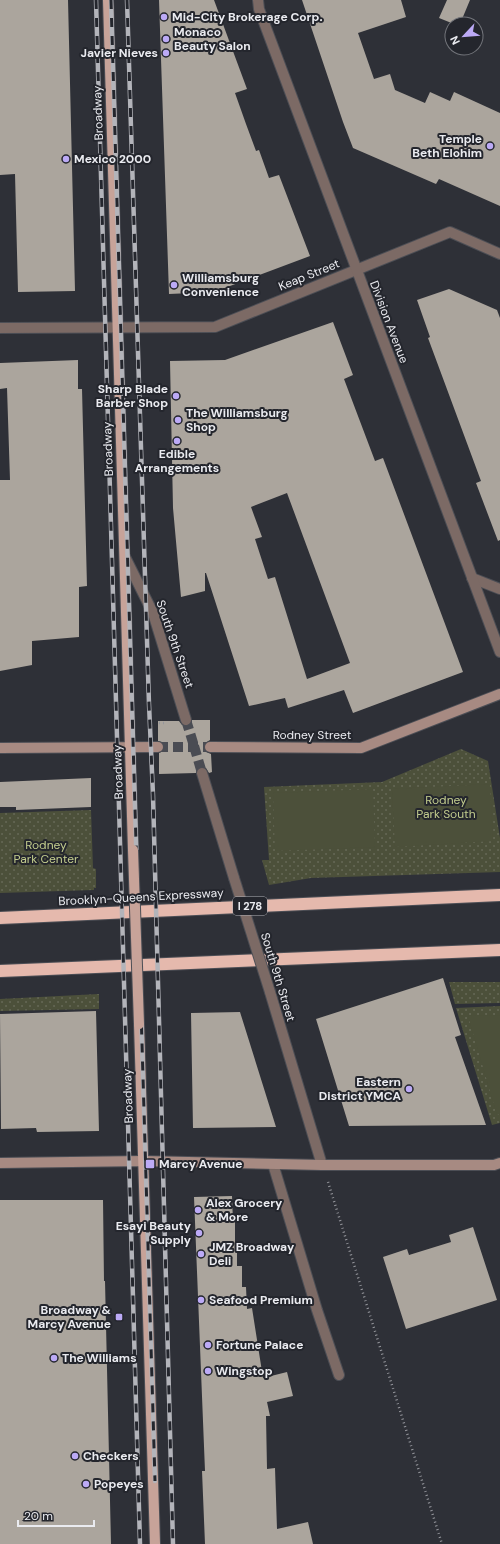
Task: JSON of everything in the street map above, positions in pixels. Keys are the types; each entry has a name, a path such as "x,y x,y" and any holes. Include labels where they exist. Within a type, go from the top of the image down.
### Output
{"highway":[{"name":"Brooklyn-Queens Expressway","path":"0,918 500,895"},
{"path":"0,971 500,950"}],"main road":[{"name":"Broadway","path":"108,0 155,1544"},
{"name":"Rodney Street","path":"210,747 361,748 500,694"},
{"path":"0,748 158,747"},
{"path":"0,1163 143,1161 322,1165 494,1165 500,1163"}],"street":[{"name":"Division Avenue","path":"258,0 259,9 500,652"},
{"name":"Keap Street","path":"0,328 215,327 450,232 500,254"},
{"name":"South 9th Street","path":"125,557 153,613 186,720"},
{"path":"472,578 500,589"},
{"name":"South 9th Street","path":"202,773 322,1165"},
{"path":"273,1164 317,1310 339,1375"}],"path":[{"path":"322,1165 442,1544"}],"green space":[{"name":"Rodney Park South","path":"461,749 488,761 500,838 500,872 311,878 269,885 262,860 269,860 264,787 382,782"},
{"path":"490,784 493,841 395,847 392,789"},
{"path":"373,789 375,847 275,851 273,793"},
{"name":"Rodney Park Center","path":"91,810 93,868 96,869 96,888 94,888 94,890 0,893 0,813"},
{"path":"449,982 500,982 500,1003 455,1004"},
{"path":"99,994 99,1009 0,1011 0,999"},
{"path":"500,1006 500,1123 492,1125 456,1008"},
{"path":"500,1015 500,1114 497,1115 468,1016"}],"building":[{"path":"0,0 68,0 75,291 18,292 15,174 0,175"},
{"path":"159,0 214,0 247,89 235,93 256,151 259,150 269,178 279,175 310,256 214,292 169,294"},
{"path":"302,0 401,0 406,17 358,33 374,79 390,74 395,90 425,103 430,92 450,101 454,92 500,113 500,206 439,179 436,184 353,148"},
{"path":"447,0 470,0 463,16 444,16 444,20 439,18"},
{"path":"449,289 497,310 500,318 500,540 498,541 476,483 481,481 428,338 430,337 417,300"},
{"path":"333,322 353,375 344,379 375,461 383,458 463,672 353,713 344,690 288,708 285,698 249,706 206,573 205,591 181,597 173,508 170,361 225,360","holes":["287,493 350,663 307,679 275,577 268,579 255,539 262,537 251,507"]},
{"path":"78,360 78,389 82,389 87,586 79,587 79,637 32,641 32,665 0,671 0,480 10,480 7,388 0,389 0,363"},
{"path":"192,720 210,720 210,740 205,743 204,747 206,752 211,754 212,772 209,773 206,768 200,767 197,769 196,773 159,774 159,753 163,751 164,747 162,742 158,741 158,721 179,721 182,725 188,726 191,724"},
{"path":"91,778 91,807 16,810 16,807 0,807 0,782"},
{"path":"443,978 461,1035 455,1037 486,1125 349,1126 316,1019"},
{"path":"96,1011 99,1131 37,1132 36,1128 1,1129 0,1014"},
{"path":"240,1012 276,1127 193,1128 191,1013"},
{"path":"232,1196 233,1222 235,1221 235,1243 237,1243 237,1266 242,1266 242,1287 246,1287 247,1309 252,1308 263,1378 287,1372 293,1396 267,1402 270,1416 266,1416 267,1469 275,1468 277,1529 308,1522 313,1544 205,1544 202,1471 205,1471 194,1197"},
{"path":"0,1200 103,1200 111,1544 0,1544"},
{"path":"473,1227 497,1300 406,1329 383,1257 407,1249 409,1255 451,1242 449,1235"}],"tunnel":[{"path":"186,720 194,746"},
{"path":"194,746 202,773"},
{"path":"158,747 210,747"}],"railway":[{"path":"96,0 140,1544"},
{"path":"111,0 155,1481"},
{"path":"127,0 153,795 173,1544"}],"place":[{"name":"Mid-City Brokerage Corp.","path":"164,17"},
{"name":"Monaco Beauty Salon","path":"166,39"},
{"name":"Javier Nieves","path":"166,53"},
{"name":"Temple Beth Elohim","path":"490,146"},
{"name":"Mexico 2000","path":"66,159"},
{"name":"Williamsburg Convenience","path":"174,285"},
{"name":"Sharp Blade Barber Shop","path":"176,396"},
{"name":"The Williamsburg Shop","path":"178,420"},
{"name":"Edible Arrangements","path":"177,441"},
{"name":"Eastern District YMCA","path":"409,1089"},
{"name":"Marcy Avenue","path":"150,1164"},
{"name":"Alex Grocery & More","path":"198,1210"},
{"name":"Esayi Beauty Supply","path":"199,1233"},
{"name":"JMZ Broadway Deli","path":"201,1254"},
{"name":"Seafood Premium","path":"201,1300"},
{"name":"Broadway & Marcy Avenue","path":"119,1317"},
{"name":"Fortune Palace","path":"208,1345"},
{"name":"The Williams","path":"54,1358"},
{"name":"Wingstop","path":"208,1371"},
{"name":"Checkers","path":"75,1456"},
{"name":"Popeyes","path":"86,1484"}]}
